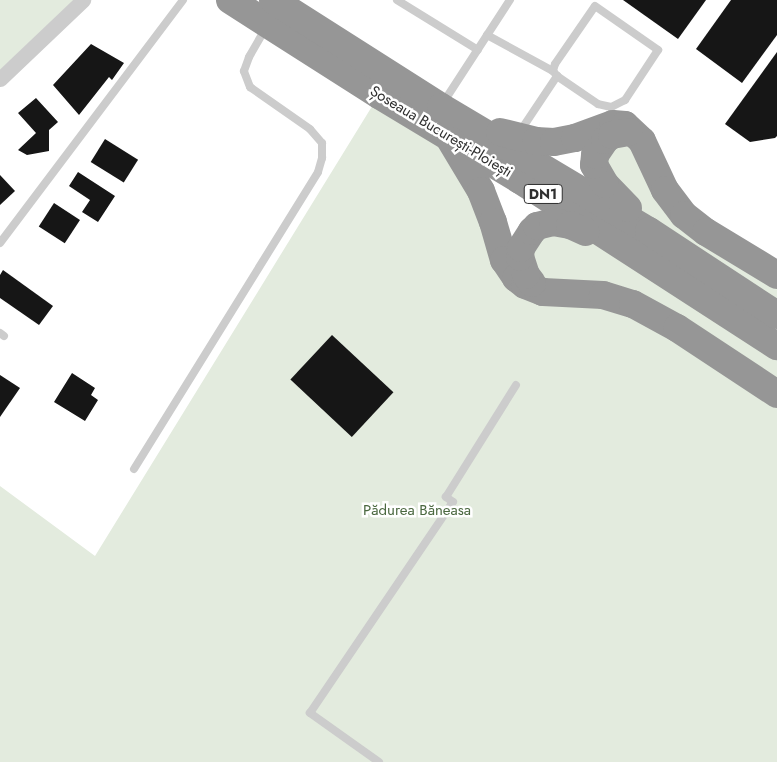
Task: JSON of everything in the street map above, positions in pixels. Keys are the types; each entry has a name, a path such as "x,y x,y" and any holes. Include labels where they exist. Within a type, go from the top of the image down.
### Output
{"highway":[{"name":"Șoseaua București-Ploiești","path":"230,0 271,12 441,107 458,130"},
{"name":"Șoseaua București-Ploiești","path":"271,12 458,130 675,263 777,315"},
{"path":"777,275 706,232 684,215 668,194 647,150 636,134 620,124 554,142 458,130 493,222 504,260 510,271 525,285 543,292 603,295 633,304 677,328 777,394"},
{"path":"636,134 621,132 605,140 596,155 594,165 642,242"},
{"path":"543,292 526,275 520,257 521,248 526,238 538,226 553,222 642,242"},
{"name":"Șoseaua București-Ploiești","path":"675,263 777,346"}],"street":[{"path":"0,79 82,0"}],"lane":[{"path":"0,243 184,0"},
{"path":"397,0 478,50"},
{"path":"441,107 510,0"},
{"path":"487,35 555,73 598,104 612,107 625,100 657,53 657,48 597,3 555,64 555,73 517,136"},
{"path":"134,469 318,172 322,143 310,129 250,86 244,71 248,57 271,12"},
{"path":"379,762 310,712 453,502 446,497 516,385"}],"green space":[{"path":"0,0 74,0 0,70"},
{"name":"Pădurea Băneasa","path":"379,95 449,138 493,222 521,248 570,225 777,346 777,762 0,762 0,486 95,556"},
{"path":"621,132 665,190 777,275 777,315 649,231 595,155"}],"building":[{"path":"623,0 706,0 678,39"},
{"path":"731,0 777,0 777,35 742,83 696,49"},
{"path":"91,44 124,63 112,80 109,77 79,115 53,85"},
{"path":"777,52 777,136 775,138 750,142 725,124"},
{"path":"36,98 58,122 49,130 49,151 27,155 18,150 36,133 18,113"},
{"path":"105,139 138,160 124,183 91,162"},
{"path":"78,172 115,196 98,222 82,212 90,200 69,186"},
{"path":"0,175 15,191 0,205"},
{"path":"54,203 80,220 65,243 39,226"},
{"path":"3,270 53,306 39,325 0,298 0,275"},
{"path":"332,335 393,392 352,437 290,380"},
{"path":"72,373 95,388 91,395 98,400 85,421 54,402"},
{"path":"0,375 20,388 0,417"}]}
